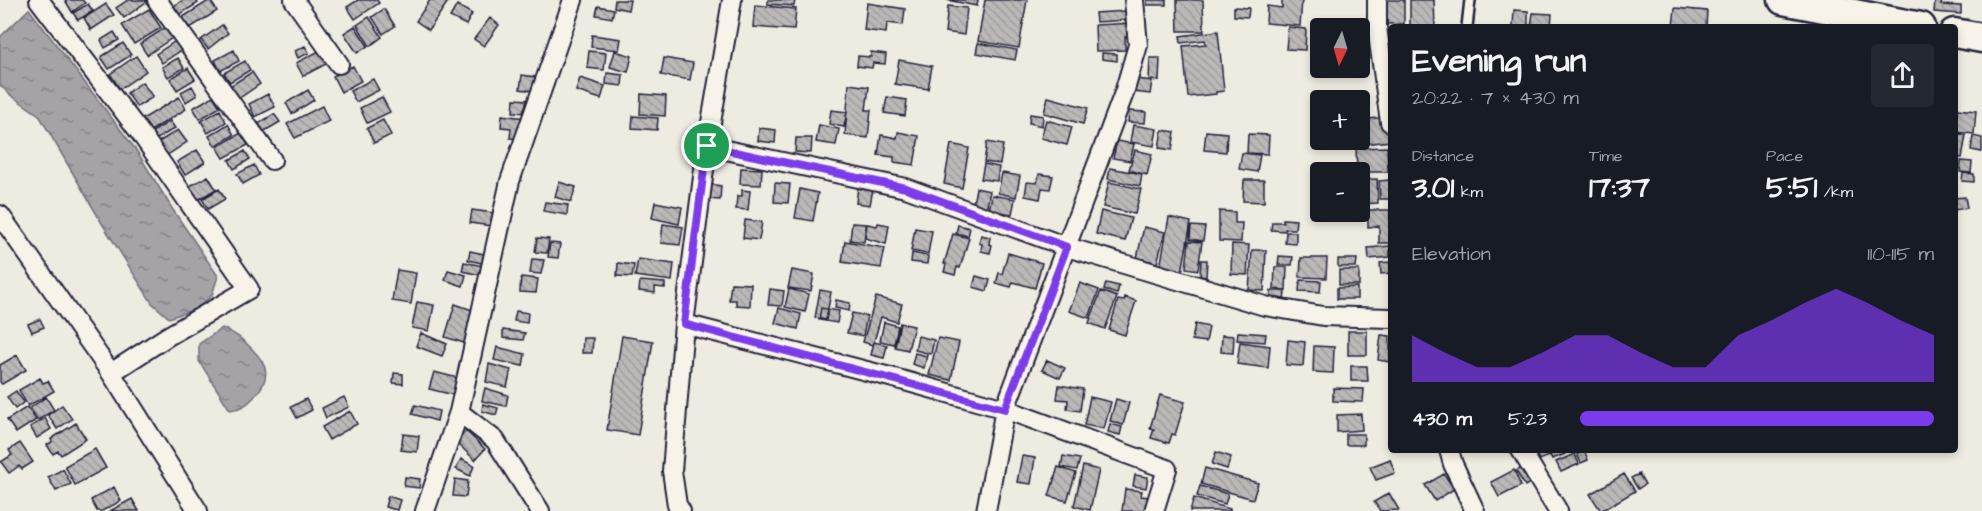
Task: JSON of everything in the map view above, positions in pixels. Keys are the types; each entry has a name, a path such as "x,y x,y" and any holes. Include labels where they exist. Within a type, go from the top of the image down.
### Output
{"main road":[{"path":"1783,0 1906,24"},
{"path":"1958,34 1982,38"}],"street":[{"path":"39,0 141,134 249,289 168,336 111,373"},
{"path":"157,0 272,160"},
{"path":"294,0 339,64"},
{"path":"425,511 459,412 510,182 573,0"},
{"path":"681,511 677,505 672,471 684,324 707,146 732,0"},
{"path":"986,511 1005,409 1124,93 1138,45 1134,0"},
{"path":"1377,0 1377,27 1388,107"},
{"path":"707,146 906,188 1067,247 1265,306 1323,316 1388,318"},
{"path":"0,215 111,373 198,511"},
{"path":"684,324 1005,409 1167,469 1154,511"},
{"path":"459,412 495,440 540,511"},
{"path":"1450,453 1475,511"},
{"path":"1523,453 1558,511"}],"lane":[{"path":"1467,24 1470,0"}],"water":[{"path":"29,9 136,150 218,276 212,295 198,308 169,318 152,303 103,225 39,115 0,85 0,37"},
{"path":"222,328 238,337 258,355 266,372 263,384 251,400 241,408 230,410 199,361 199,344"}],"building":[{"path":"65,0 82,0 85,3 72,12"},
{"path":"128,0 145,0 146,2 124,18 116,8"},
{"path":"183,0 196,0 198,3 179,15 174,6"},
{"path":"210,0 217,11 190,28 183,17"},
{"path":"358,0 377,0 379,3 355,19 347,7"},
{"path":"430,0 449,0 429,30 416,21"},
{"path":"615,0 630,0 628,10 614,7"},
{"path":"768,0 795,0 794,6 768,4"},
{"path":"947,0 978,0 977,6"},
{"path":"985,0 1027,0 1019,48 978,41"},
{"path":"1147,0 1166,0 1166,5 1147,5"},
{"path":"1177,0 1203,0 1204,31 1178,31"},
{"path":"1282,0 1302,0 1300,26 1266,23 1267,6 1282,8"},
{"path":"1386,0 1404,0 1404,24 1387,24"},
{"path":"1410,0 1434,0 1435,24 1410,24"},
{"path":"1935,0 1942,0 1941,5 1961,6 1961,14 1934,12"},
{"path":"867,3 905,9 903,25 887,23 886,33 864,30"},
{"path":"88,4 93,11 78,20 73,13"},
{"path":"106,4 114,15 91,30 84,18"},
{"path":"457,5 472,14 466,25 450,17"},
{"path":"755,5 796,9 794,30 753,27"},
{"path":"598,6 614,9 612,18 596,15"},
{"path":"948,6 967,8 964,35 945,32"},
{"path":"1234,7 1249,8 1248,17 1234,16"},
{"path":"1675,8 1707,11 1706,24 1673,24"},
{"path":"149,9 161,28 134,44 122,25"},
{"path":"384,9 395,26 383,34 372,17"},
{"path":"1514,10 1528,11 1528,24 1513,24"},
{"path":"1127,11 1127,20 1096,22 1095,13"},
{"path":"1533,13 1552,14 1551,24 1531,24"},
{"path":"369,17 382,37 370,46 357,25"},
{"path":"490,18 499,25 484,46 474,39"},
{"path":"1134,23 1134,36 1125,37 1125,50 1096,51 1095,25"},
{"path":"222,25 228,33 208,49 201,40"},
{"path":"355,26 368,46 357,53 344,33"},
{"path":"1288,27 1306,29 1305,50 1286,49"},
{"path":"165,28 172,38 147,55 140,44"},
{"path":"1218,31 1224,91 1188,97 1183,46 1206,44 1205,40 1181,43 1180,36"},
{"path":"114,32 119,40 105,48 101,40"},
{"path":"592,35 621,39 619,50 591,47"},
{"path":"177,40 183,49 162,63 156,54"},
{"path":"123,43 131,55 109,69 101,57"},
{"path":"978,43 1017,50 1015,60 976,53"},
{"path":"305,46 309,53 298,58 295,51"},
{"path":"323,49 330,62 303,76 296,63"},
{"path":"234,50 239,61 220,71 215,60"},
{"path":"589,51 606,53 604,70 587,68"},
{"path":"615,51 632,56 628,72 610,67"},
{"path":"871,52 886,54 885,64 873,63 872,68 857,66 858,56 871,57"},
{"path":"1102,53 1117,54 1117,61 1102,59"},
{"path":"136,56 146,71 120,89 110,74"},
{"path":"178,58 184,68 168,77 162,67"},
{"path":"664,58 693,63 690,80 661,75"},
{"path":"1150,58 1160,58 1159,81 1149,80"},
{"path":"899,60 932,66 928,89 895,84"},
{"path":"245,61 250,70 230,82 224,73"},
{"path":"353,66 361,81 341,92 333,76"},
{"path":"188,68 195,79 177,90 170,79"},
{"path":"252,72 260,84 238,99 230,86"},
{"path":"607,73 623,75 622,86 606,84"},
{"path":"522,75 535,77 533,91 520,89"},
{"path":"580,78 605,86 601,99 576,91"},
{"path":"373,79 379,90 356,102 350,91"},
{"path":"1136,79 1152,81 1150,94 1134,92"},
{"path":"142,82 153,97 137,107 127,93"},
{"path":"849,84 869,87 866,110 871,110 868,138 845,135"},
{"path":"192,86 197,95 186,102 181,92"},
{"path":"308,90 314,100 292,114 286,103"},
{"path":"268,94 275,107 255,117 249,104"},
{"path":"641,94 666,96 665,116 640,114"},
{"path":"213,96 220,107 200,119 193,108"},
{"path":"179,97 186,109 149,132 141,120"},
{"path":"382,97 390,112 367,123 360,108"},
{"path":"887,97 907,100 905,116 884,113"},
{"path":"1048,97 1088,108 1083,124 1044,113"},
{"path":"514,99 529,100 528,113 513,112"},
{"path":"322,106 329,121 295,138 287,124"},
{"path":"1958,109 1976,111 1974,134 1958,132"},
{"path":"220,110 226,122 208,133 201,121"},
{"path":"831,110 847,112 844,127 829,124"},
{"path":"1129,111 1146,112 1145,123 1128,122"},
{"path":"274,114 280,122 263,132 258,124"},
{"path":"1030,114 1043,116 1042,126 1029,123"},
{"path":"502,115 525,118 520,139 510,138 511,128 501,127"},
{"path":"633,116 658,118 657,130 632,128"},
{"path":"1387,117 1388,141 1370,143 1370,119"},
{"path":"383,120 391,135 374,143 367,128"},
{"path":"1046,120 1072,127 1067,145 1041,138"},
{"path":"170,121 175,128 154,141 149,134"},
{"path":"228,124 234,135 215,146 209,136"},
{"path":"819,125 839,129 836,145 816,142"},
{"path":"1133,125 1157,129 1154,146 1130,142"},
{"path":"759,128 776,130 775,143 758,141"},
{"path":"178,130 187,142 166,156 157,143"},
{"path":"1162,130 1175,132 1172,150 1159,148"},
{"path":"1206,131 1227,133 1226,152 1204,150"},
{"path":"898,132 919,136 914,165 894,162 894,157 878,155 881,135 897,138"},
{"path":"241,133 248,145 224,158 217,147"},
{"path":"1248,134 1269,135 1268,154 1247,153"},
{"path":"1958,134 1966,135 1962,158 1958,158"},
{"path":"1973,136 1982,138 1982,152 1971,150"},
{"path":"796,138 812,138 811,153 795,152"},
{"path":"1117,141 1134,144 1130,161 1113,158"},
{"path":"987,142 1003,145 1000,164 984,162"},
{"path":"951,144 969,148 962,188 944,184"},
{"path":"1387,147 1388,172 1370,172 1370,162 1357,162 1356,150 1370,150 1370,148"},
{"path":"197,150 205,162 185,175 177,162"},
{"path":"1135,150 1152,154 1147,175 1129,170"},
{"path":"245,151 250,159 234,169 229,160"},
{"path":"1242,153 1260,155 1257,172 1239,169"},
{"path":"1961,161 1972,162 1971,173 1960,172"},
{"path":"984,164 999,167 997,181 981,179"},
{"path":"254,165 259,175 243,184 237,174"},
{"path":"741,168 762,169 761,185 740,184"},
{"path":"1110,168 1142,174 1140,186 1108,179"},
{"path":"1002,173 1020,176 1016,197 998,193"},
{"path":"1963,173 1974,174 1974,182 1962,181"},
{"path":"1039,174 1053,176 1050,189 1042,188 1040,199 1025,196 1027,182 1037,183"},
{"path":"208,176 216,189 196,201 188,187"},
{"path":"1370,179 1377,179 1378,203 1370,203"},
{"path":"1244,180 1264,180 1264,202 1243,201"},
{"path":"1388,180 1388,199 1380,199 1379,181"},
{"path":"559,182 576,187 571,202 555,197"},
{"path":"1109,182 1141,189 1135,214 1103,207"},
{"path":"775,183 790,184 788,203 774,202"},
{"path":"709,184 721,186 720,200 707,199"},
{"path":"858,186 873,189 870,205 856,203"},
{"path":"976,188 990,191 987,207 973,204"},
{"path":"219,189 225,199 208,209 202,199"},
{"path":"800,189 818,193 813,221 795,218"},
{"path":"742,190 750,191 748,210 736,209 737,196 742,196"},
{"path":"992,195 1015,199 1012,214 989,210"},
{"path":"1965,197 1967,208 1958,209 1958,198"},
{"path":"545,202 568,205 567,215 543,211"},
{"path":"655,202 682,207 679,224 652,218"},
{"path":"472,210 493,213 491,226 470,223"},
{"path":"1370,210 1388,210 1388,243 1379,243 1379,226 1368,227"},
{"path":"1101,211 1131,218 1125,241 1096,234"},
{"path":"1219,211 1235,212 1235,223 1242,223 1241,242 1219,241"},
{"path":"1169,217 1191,222 1182,272 1160,268"},
{"path":"1283,219 1296,220 1295,229 1271,230 1272,222 1283,222"},
{"path":"745,220 762,222 759,240 743,238"},
{"path":"852,223 866,224 864,242 850,240"},
{"path":"878,223 889,225 886,244 865,238 867,224 877,226"},
{"path":"663,224 683,227 680,245 661,243"},
{"path":"958,225 970,228 968,236 956,233"},
{"path":"1191,226 1205,227 1203,241 1190,239"},
{"path":"1144,227 1165,232 1157,263 1137,258"},
{"path":"915,228 932,231 928,254 911,251"},
{"path":"1286,232 1296,232 1296,244 1285,243"},
{"path":"953,234 969,238 960,268 957,267 955,275 944,272 946,264 944,264"},
{"path":"981,235 990,237 989,244 992,245 990,253 981,251 982,244 979,243"},
{"path":"537,238 549,239 547,253 535,252"},
{"path":"845,241 885,248 881,268 842,262"},
{"path":"1189,241 1202,242 1198,270 1186,268"},
{"path":"550,243 560,244 558,258 548,257"},
{"path":"1232,244 1249,245 1247,275 1231,274"},
{"path":"1388,246 1388,257 1369,259 1368,248"},
{"path":"1252,250 1266,250 1264,291 1249,290"},
{"path":"470,251 489,255 486,264 468,260"},
{"path":"912,253 928,256 927,264 911,262"},
{"path":"1008,253 1042,263 1035,288 1013,282 1011,287 996,283 999,273 1002,274"},
{"path":"1279,256 1293,257 1292,265 1278,265"},
{"path":"1301,258 1327,258 1326,278 1300,277"},
{"path":"532,259 544,260 541,274 530,273"},
{"path":"638,259 674,264 672,281 635,276"},
{"path":"1338,259 1357,259 1356,267 1338,267"},
{"path":"1201,260 1207,260 1206,277 1200,276"},
{"path":"464,262 483,266 481,275 462,271"},
{"path":"1388,262 1388,273 1381,274 1380,263"},
{"path":"618,263 634,265 632,277 617,276"},
{"path":"1275,267 1287,267 1286,290 1274,289"},
{"path":"397,270 416,273 411,304 392,301"},
{"path":"448,270 466,275 463,286 445,280"},
{"path":"792,270 814,274 811,291 788,288"},
{"path":"1339,270 1359,270 1359,285 1339,285"},
{"path":"976,276 990,280 987,291 973,287"},
{"path":"521,277 538,279 536,293 520,292"},
{"path":"1300,280 1321,281 1320,292 1299,291"},
{"path":"640,281 665,283 665,288 655,287 655,293 639,291"},
{"path":"731,283 751,284 750,306 736,305 736,300 729,300"},
{"path":"1080,283 1099,290 1089,318 1069,311"},
{"path":"1106,283 1119,286 1117,294 1104,290"},
{"path":"1357,287 1357,299 1337,299 1337,288"},
{"path":"770,289 784,291 782,306 768,305"},
{"path":"789,289 809,294 805,312 785,307"},
{"path":"820,290 831,292 826,320 815,318"},
{"path":"1101,291 1117,297 1105,329 1089,323"},
{"path":"1271,291 1285,291 1284,302 1271,301"},
{"path":"876,297 902,304 897,322 881,317 873,345 863,342"},
{"path":"1125,297 1136,301 1125,335 1109,330 1118,300 1124,301"},
{"path":"836,300 850,303 849,311 835,308"},
{"path":"417,302 434,305 429,331 412,328"},
{"path":"455,304 475,311 464,343 445,337"},
{"path":"779,308 801,314 798,329 775,323"},
{"path":"821,308 839,311 837,323 819,320"},
{"path":"516,311 528,313 527,323 514,321"},
{"path":"852,313 867,316 863,336 847,333"},
{"path":"40,319 44,327 32,332 28,324"},
{"path":"884,322 898,326 894,344 880,341"},
{"path":"900,323 914,326 908,350 895,347"},
{"path":"1195,324 1209,327 1206,342 1192,340"},
{"path":"503,330 525,333 523,340 503,338"},
{"path":"1348,331 1367,331 1367,355 1348,355"},
{"path":"1238,332 1266,334 1265,342 1237,340"},
{"path":"421,333 447,344 442,356 416,346"},
{"path":"1222,335 1234,336 1233,353 1221,352"},
{"path":"1381,335 1388,336 1388,362 1378,360"},
{"path":"622,336 653,341 638,435 607,430"},
{"path":"918,336 934,340 931,354 915,350"},
{"path":"583,338 593,338 592,353 582,353"},
{"path":"938,338 959,342 951,380 929,375"},
{"path":"1288,340 1305,342 1303,366 1286,365"},
{"path":"874,342 887,345 884,358 871,355"},
{"path":"1240,342 1270,346 1268,368 1237,364"},
{"path":"1314,346 1334,347 1333,373 1313,372"},
{"path":"497,347 525,354 523,366 494,360"},
{"path":"915,353 927,356 924,368 912,364"},
{"path":"17,355 26,370 2,384 0,365"},
{"path":"1047,360 1065,368 1060,378 1042,370"},
{"path":"489,364 511,370 507,387 486,382"},
{"path":"1351,366 1367,366 1368,381 1351,381"},
{"path":"434,372 458,378 454,395 429,389"},
{"path":"394,373 403,374 403,384 393,383"},
{"path":"40,378 43,383 48,381 54,391 28,406 19,390"},
{"path":"1059,385 1083,389 1080,411 1067,409 1068,400 1057,399"},
{"path":"485,388 508,395 506,406 482,401"},
{"path":"1333,388 1364,389 1363,402 1333,401"},
{"path":"16,391 24,402 15,409 7,397"},
{"path":"1160,395 1185,402 1175,435 1172,434 1169,443 1151,438 1154,429 1150,428"},
{"path":"46,397 54,410 38,420 30,408"},
{"path":"344,397 349,407 326,418 322,408"},
{"path":"1090,397 1111,402 1104,429 1084,425"},
{"path":"306,399 312,410 297,418 291,407"},
{"path":"1116,399 1129,403 1123,425 1110,421"},
{"path":"483,404 498,408 496,415 482,411"},
{"path":"62,405 72,419 57,429 48,415"},
{"path":"415,405 439,411 437,421 412,414"},
{"path":"27,407 36,420 16,433 7,420"},
{"path":"350,411 357,424 329,440 322,427"},
{"path":"1361,414 1362,430 1337,432 1337,415"},
{"path":"45,418 51,429 37,438 30,427"},
{"path":"76,423 86,439 61,455 58,451 53,454 47,445 52,442 51,439"},
{"path":"1110,424 1122,427 1120,435 1108,432"},
{"path":"466,431 485,449 475,460 456,442"},
{"path":"403,434 419,436 417,452 401,450"},
{"path":"1346,434 1364,434 1364,445 1346,445"},
{"path":"20,443 33,462 22,469 19,466 9,473 1,462 12,455 9,450"},
{"path":"95,449 106,468 75,485 65,466"},
{"path":"1216,452 1231,457 1227,469 1212,464"},
{"path":"1536,453 1548,453 1549,456 1539,460"},
{"path":"1549,453 1565,454 1552,459"},
{"path":"1577,453 1585,453 1588,460 1581,463"},
{"path":"1575,454 1579,464 1561,472 1556,462"},
{"path":"1022,456 1035,458 1031,484 1017,482"},
{"path":"1063,456 1080,459 1077,470 1061,467"},
{"path":"461,459 474,466 470,476 456,469"},
{"path":"1390,459 1395,473 1376,480 1370,467"},
{"path":"1083,466 1099,470 1090,510 1074,506"},
{"path":"1058,467 1076,473 1067,501 1049,496"},
{"path":"1524,467 1533,481 1525,486 1516,471"},
{"path":"1205,468 1258,483 1253,499 1201,484"},
{"path":"63,469 71,484 56,491 48,477"},
{"path":"1514,470 1521,486 1499,497 1491,482"},
{"path":"1444,474 1454,489 1435,501 1425,485"},
{"path":"1624,474 1635,491 1601,511 1590,494"},
{"path":"1639,474 1645,484 1638,489 1631,478"},
{"path":"1135,475 1148,477 1146,488 1133,486"},
{"path":"405,477 420,479 419,488 404,486"},
{"path":"455,479 468,481 466,497 453,496"},
{"path":"1200,486 1228,494 1225,504 1197,496"},
{"path":"114,487 121,501 102,511 97,511 91,500"},
{"path":"1125,489 1142,491 1141,496 1149,497 1148,511 1122,511"},
{"path":"1389,493 1399,510 1380,511 1374,502"},
{"path":"388,496 400,500 397,510 385,507"},
{"path":"1194,498 1230,509 1230,511 1190,511"},
{"path":"132,499 139,511 110,511"}],"route":[{"path":"707,146 906,188 1067,247 1005,409 684,324 707,146"}]}
